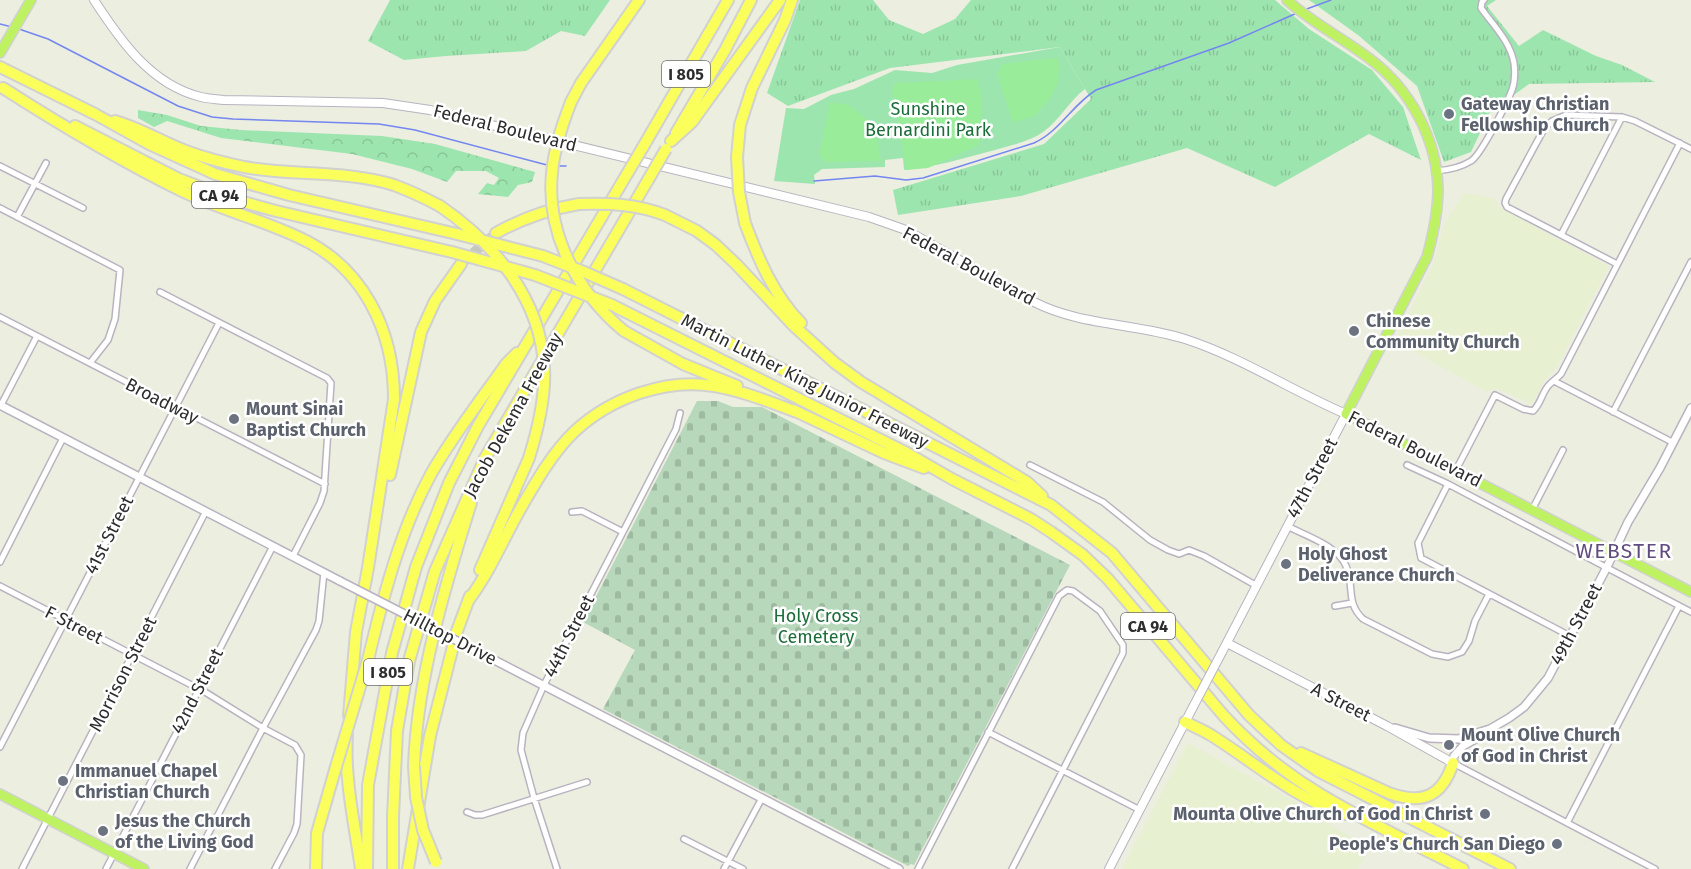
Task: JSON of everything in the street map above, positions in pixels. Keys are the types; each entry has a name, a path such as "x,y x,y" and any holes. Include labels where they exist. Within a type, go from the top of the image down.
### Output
{"highway":[{"path":"639,0 571,102 558,139 551,187 555,222 565,252 580,282 605,314 624,331 683,364 797,412 884,453 952,479"},
{"path":"592,68 647,0"},
{"path":"684,76 720,0"},
{"name":"Jacob Dekema Freeway","path":"367,869 369,785 392,652 416,567 458,464 728,0"},
{"name":"Jacob Dekema Freeway","path":"393,869 397,731 409,661 435,571 485,458 725,50 751,0"},
{"path":"669,145 692,122 780,0"},
{"path":"792,0 785,20 752,88 740,125 737,158 739,192 745,223 770,281 793,315 861,382"},
{"name":"Martin Luther King Junior Freeway","path":"0,66 169,154 215,174 289,195 543,256 584,272 623,289 1051,505 1112,552 1250,715 1281,745 1318,771 1510,869"},
{"path":"2,87 83,139 171,186 212,205 285,231 314,245 336,261 364,292 379,319 392,362 394,387 391,425 354,654 346,746 361,869"},
{"name":"Martin Luther King Junior Freeway","path":"2,87 153,167 206,190 255,206 491,262 612,305 897,447 952,479 1031,519 1083,555 1108,579 1244,737 1264,754 1320,794 1461,869"},
{"path":"95,114 130,125 205,158 274,171 361,178 392,185 421,196 440,206 477,234 497,255 515,282 535,323 542,351 544,378 542,406 529,458 457,631 430,736 408,869"},
{"path":"496,233 536,214 579,204 629,205 665,215 686,225 716,245 817,348 861,382 1027,482 1051,505"},
{"path":"368,568 421,332 435,302 461,264"},
{"path":"316,869 317,833 408,522 423,490 447,449 506,364 524,347"},
{"path":"468,601 483,579 527,498 557,452 580,427 608,407 642,392 695,384 735,391 797,412"},
{"path":"438,866 423,830 417,797 414,766 415,737 427,668 447,578 485,458"},
{"path":"1185,722 1214,737 1294,791 1329,808 1372,822"},
{"path":"1281,745 1404,798 1416,800 1434,794 1439,789 1449,775 1454,759"}],"main road":[{"name":"Federal Boulevard","path":"94,0 115,32 143,64 167,82 202,97 224,100 383,104 431,110 869,217 906,230 1045,306 1082,319 1163,333 1220,352 1456,470 1691,592"},
{"name":"47th Street","path":"1110,869 1427,257 1434,232 1438,188 1431,145 1424,126 1405,95 1383,70 1287,0"},
{"path":"0,52 30,2"},
{"name":"A Street","path":"1227,643 1454,759"},
{"path":"0,794 144,869"}],"street":[{"path":"1436,171 1454,169 1473,160 1481,150 1512,89 1515,75 1512,55 1507,42 1481,8 1484,0"},
{"path":"1617,264 1508,207 1505,203 1544,129 1557,118 1566,115 1622,117 1635,121 1691,149"},
{"path":"1561,235 1622,117"},
{"path":"1456,470 1495,395 1523,409 1533,411 1538,407 1548,385 1561,374 1680,143"},
{"path":"17,217 46,162"},
{"path":"0,166 84,208"},
{"path":"1,211 120,270 115,319 108,340 90,363"},
{"path":"1613,412 1691,262"},
{"path":"160,292 327,378 331,383 324,491 293,556"},
{"name":"Broadway","path":"0,317 324,484"},
{"name":"41st Street","path":"0,747 219,323"},
{"path":"1,405 37,336"},
{"path":"1554,381 1672,442"},
{"name":"Hilltop Drive","path":"1,405 899,869"},
{"name":"49th Street","path":"1387,726 1429,738 1458,739 1485,730 1509,718 1524,707 1548,678 1640,500 1660,468 1691,408"},
{"name":"44th Street","path":"557,869 521,750 523,733 543,685 676,429 680,413"},
{"path":"0,562 63,438"},
{"path":"1532,510 1563,450"},
{"path":"1030,465 1103,502 1150,540 1168,550 1179,554 1189,550 1204,556 1257,586"},
{"path":"1407,465 1448,484 1691,612"},
{"path":"1448,484 1418,543 1421,558 1570,636"},
{"name":"Morrison Street","path":"22,869 206,511"},
{"path":"572,512 582,511 623,532"},
{"path":"1287,526 1329,547 1340,556 1346,564 1352,603 1356,612 1363,619 1431,654 1448,657 1462,652 1474,621 1489,594"},
{"name":"42nd Street","path":"106,869 273,546"},
{"path":"190,869 316,630 324,572"},
{"name":"F Street","path":"0,586 198,689 295,745 301,755 297,824 275,869"},
{"path":"918,869 1059,596 1067,590 1073,591 1100,611 1123,645 1123,653 1012,869"},
{"path":"1335,606 1352,603"},
{"path":"1567,823 1679,606"},
{"path":"1454,759 1463,746 1479,737 1485,730"},
{"path":"988,732 1140,810"},
{"path":"1454,759 1458,739"},
{"name":"A Street","path":"1454,759 1567,823 1655,869"},
{"path":"467,812 482,815 587,782"},
{"path":"724,869 762,798"},
{"path":"684,839 743,869"}],"shaded area":[{"path":"1463,193 1494,199 1499,207 1609,266 1556,368 1544,381 1532,404 1496,388 1487,392 1395,341 1433,265 1443,227"},
{"path":"1188,743 1289,798 1360,843 1370,846 1358,869 1122,869"}],"green space":[{"path":"390,0 610,0 585,36 561,31 526,51 404,60 368,41"},
{"path":"800,0 873,0 889,20 923,34 955,19 971,0 1275,0 1309,29 1372,70 1403,107 1421,160 1369,134 1275,187 1187,148 1021,196 898,215 893,190 1044,144 1091,99 1060,47 890,68 788,106 767,93"},
{"path":"1309,0 1496,0 1487,6 1519,46 1543,30 1655,82 1529,84 1490,112 1471,152 1444,162 1417,86 1358,35"},
{"name":"Sunshine Bernardini Park","path":"1060,47 1085,89 1049,127 1032,138 927,167 904,170 903,158 885,160 885,167 822,169 814,175 815,184 774,181 786,108 804,109 831,95 854,89 895,70 932,73 957,65"},
{"path":"1057,58 1058,83 1050,98 1035,116 1013,123 997,73 1003,64"},
{"path":"978,79 982,112 979,145 928,168 906,170 892,89 895,83"},
{"path":"830,102 849,105 866,118 876,133 881,161 826,162 819,155"},
{"path":"138,110 167,115 201,126 382,136 435,144 535,172 532,182 518,185 508,197 478,194 487,183 494,185 499,178 486,171 456,171 447,182 412,169 352,154 221,138 167,121 154,127 138,118"},
{"name":"Holy Cross Cemetery","path":"697,401 718,401 733,407 762,407 1070,565 914,865 908,866 603,709 635,650 583,622"}],"waterway":[{"path":"1304,10 1331,0"},
{"path":"814,181 875,176 906,180 923,178 1034,143 1051,132 1096,90 1229,43 1297,13"},
{"path":"0,24 12,27"},
{"path":"19,29 48,39 178,106 212,117 379,124 415,130 547,165"},
{"path":"558,166 566,166"}],"tunnel":[{"path":"462,263 496,233"}],"place":[{"name":"Gateway Christian Fellowship Church","path":"1449,114"},
{"name":"Chinese Community Church","path":"1354,331"},
{"name":"Mount Sinai Baptist Church","path":"234,419"},
{"name":"Holy Ghost Deliverance Church","path":"1286,564"},
{"name":"Mount Olive Church of God in Christ","path":"1449,745"},
{"name":"Immanuel Chapel Christian Church","path":"63,781"},
{"name":"Mounta Olive Church of God in Christ","path":"1485,814"},
{"name":"Jesus the Church of the Living God","path":"103,831"},
{"name":"People's Church San Diego","path":"1557,844"}],"district":[{"name":"WEBSTER","path":"1624,551"}]}
